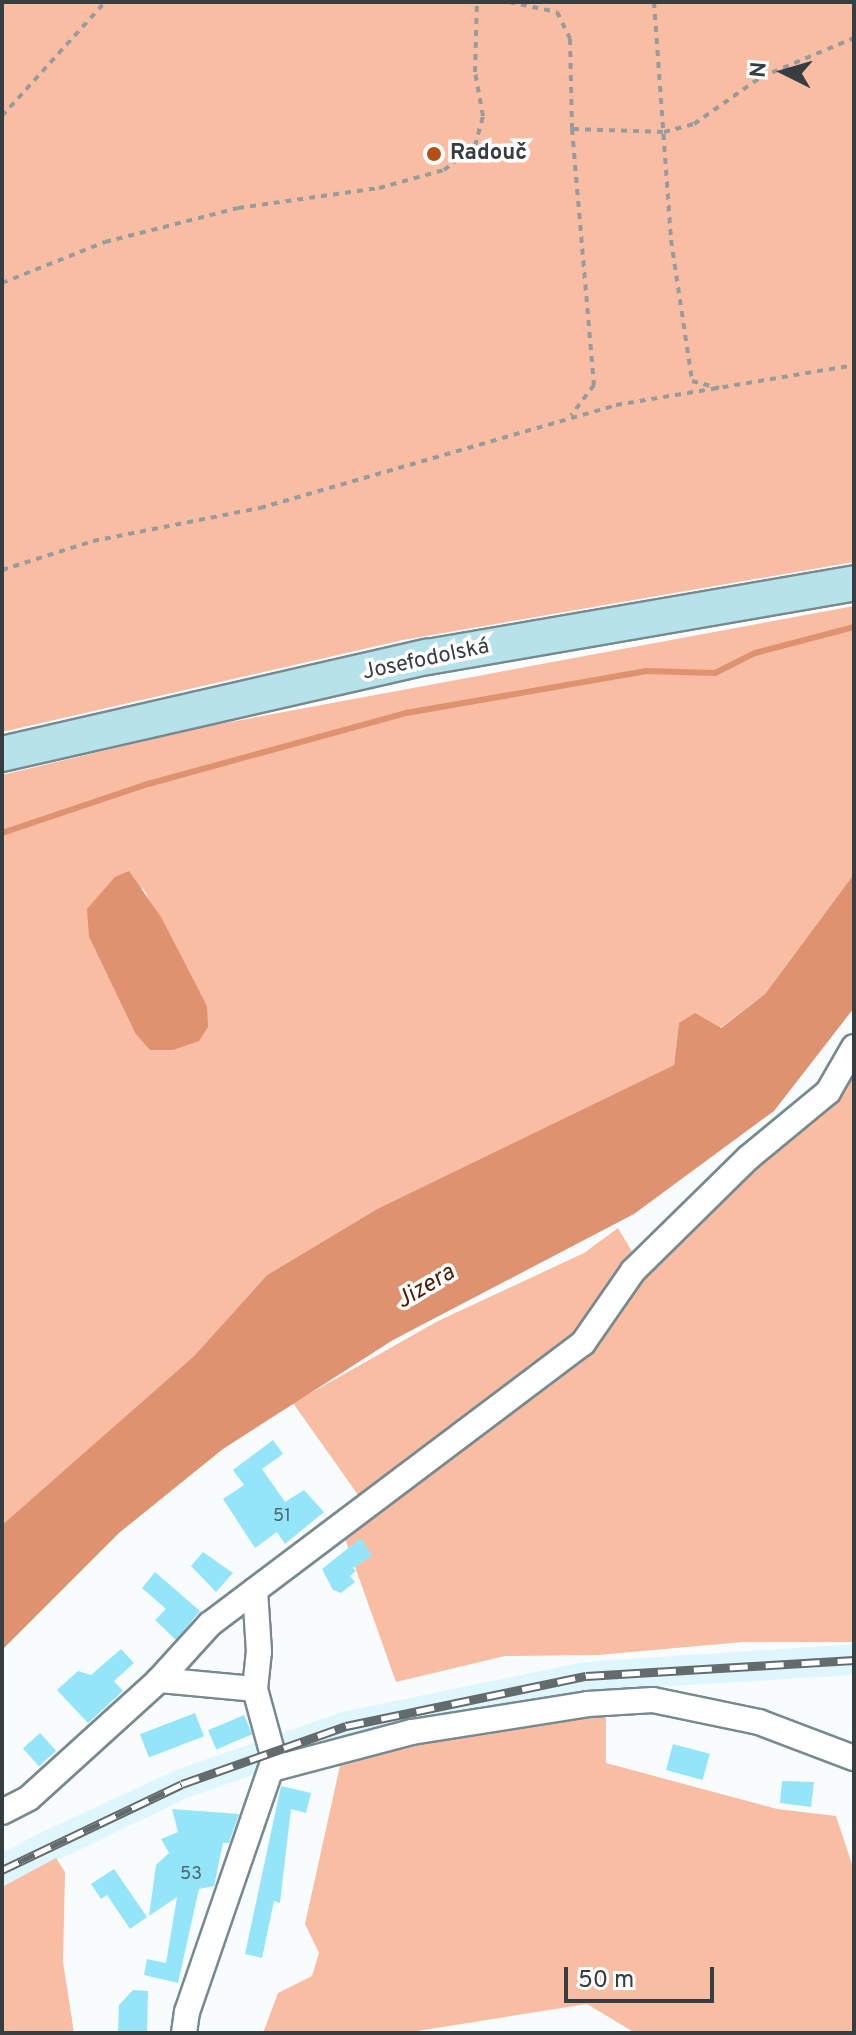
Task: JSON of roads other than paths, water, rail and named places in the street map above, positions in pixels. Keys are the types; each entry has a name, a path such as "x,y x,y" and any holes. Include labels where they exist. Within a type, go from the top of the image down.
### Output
{"main road":[{"name":"Josefodolská","path":"2,754 427,657 854,583"}],"street":[{"path":"2,1812 29,1798 159,1680 210,1624 583,1343 633,1271 748,1158 828,1092 854,1047"},
{"path":"184,2033 187,2012 272,1769 274,1749 255,1689 255,1590"},
{"path":"159,1680 255,1689"},
{"path":"272,1769 412,1732 588,1704 653,1700 759,1722 854,1758"}],"water":[{"path":"129,871 161,917 207,1006 208,1027 199,1041 173,1050 150,1050 135,1033 89,937 87,909 115,877"},
{"name":"Jizera","path":"854,874 854,1008 774,1111 634,1214 393,1340 223,1449 119,1533 2,1650 2,1525 194,1356 267,1275 377,1209 674,1065 679,1023 695,1013 721,1028 765,994"}],"waterway":[{"path":"2,833 148,784 406,713 646,671 715,673 755,653 854,627"}],"railway":[{"path":"2,1870 182,1784 346,1726 586,1676 854,1660"}],"place":[{"name":"Radouč","path":"434,154"}]}
